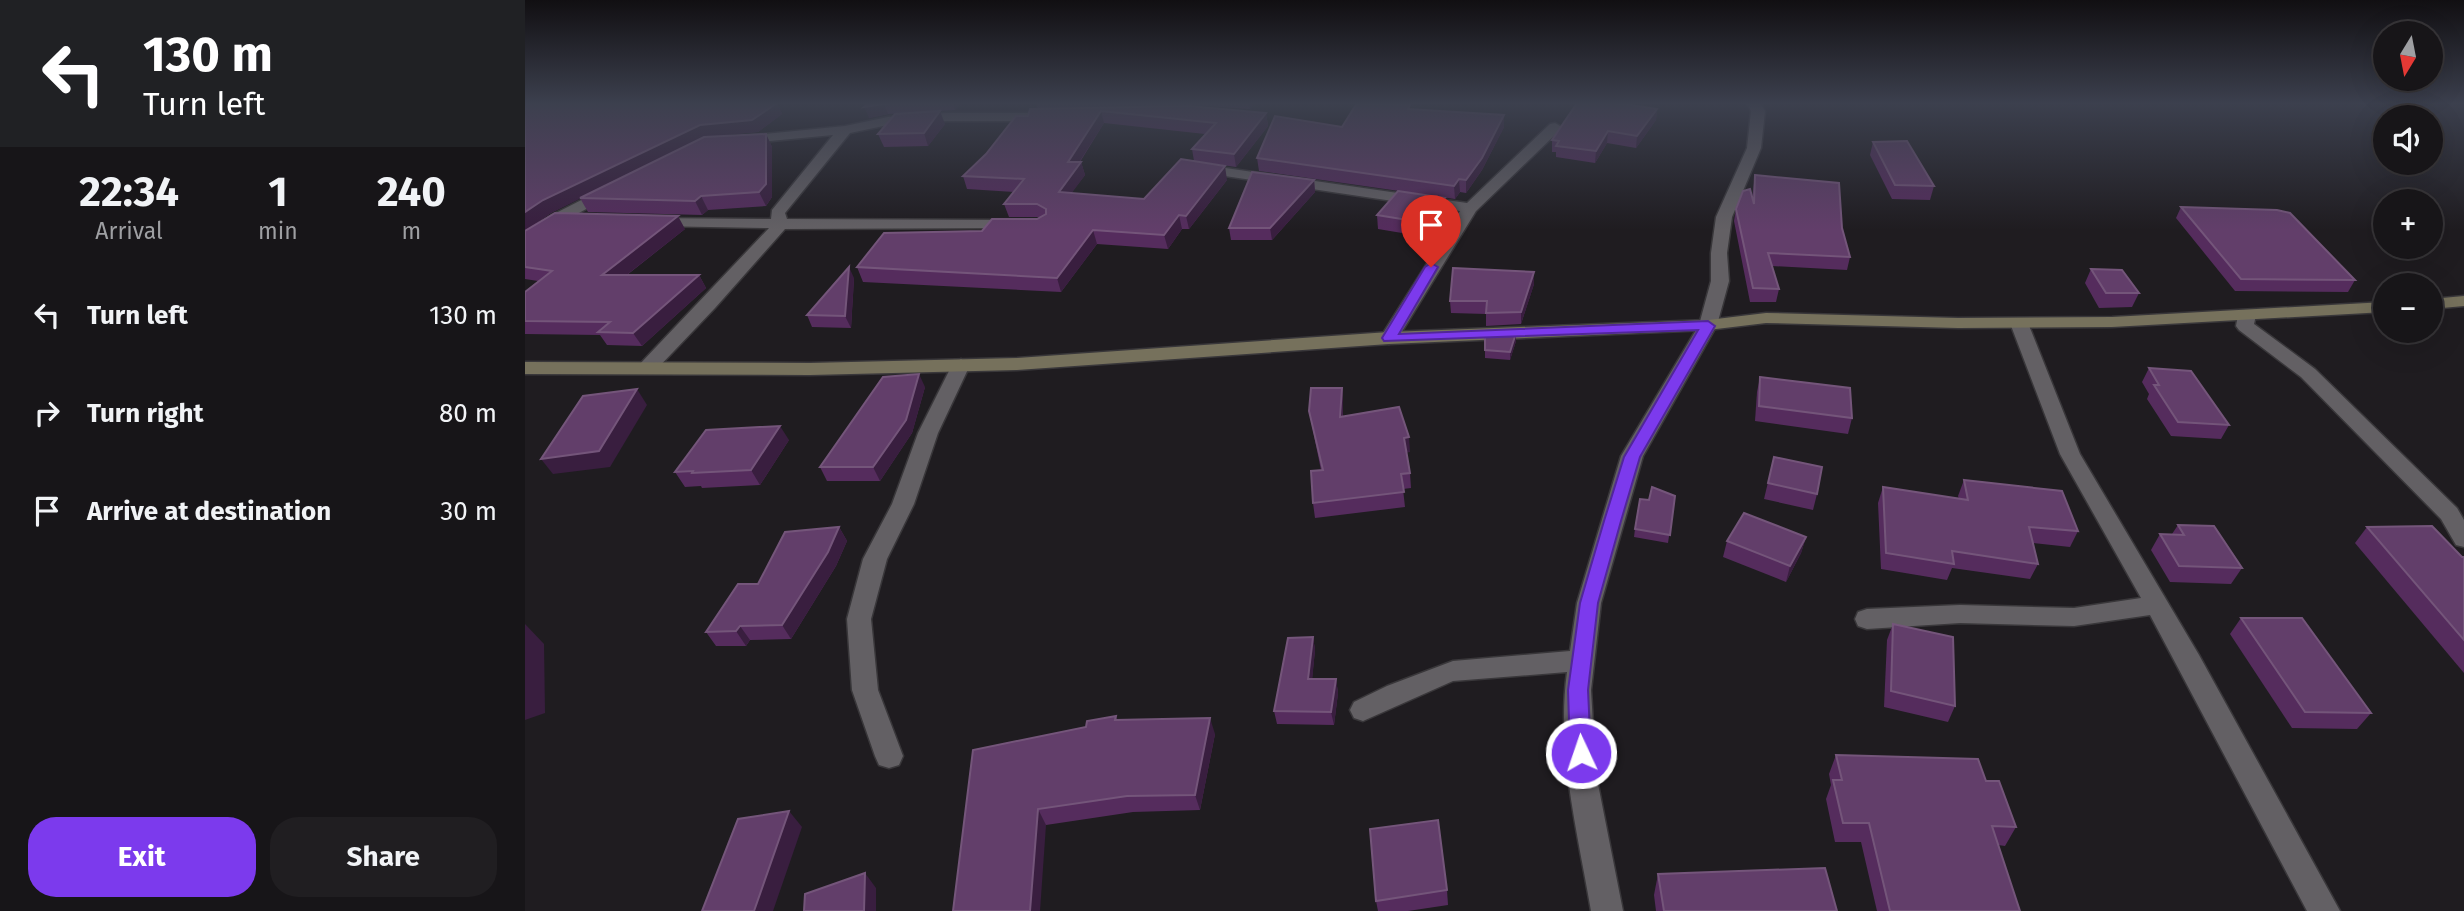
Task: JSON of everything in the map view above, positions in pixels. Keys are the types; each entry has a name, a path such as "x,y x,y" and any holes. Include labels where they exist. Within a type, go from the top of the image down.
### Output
{"street":[{"path":"646,369 692,327 729,282 767,244 780,224 777,214 832,146"},
{"path":"1389,338 1470,208 1536,146"},
{"path":"1607,911 1582,774 1578,690 1589,603 1632,457 1708,326 1720,281 1719,253 1724,217 1754,146"},
{"path":"1187,167 1470,208"},
{"path":"525,242 558,218 626,183"},
{"path":"558,218 585,219"},
{"path":"641,220 780,224 1027,225"},
{"path":"2443,303 2464,301"},
{"path":"525,368 646,369 1031,363 1389,338 1708,326 1766,318 2112,322 2373,308"},
{"path":"2247,315 2245,326 2308,373 2457,513 2464,539"},
{"path":"2019,323 2070,454 2157,605 2325,911"},
{"path":"889,756 865,690 859,620 875,559 902,504 928,433 961,365"},
{"path":"1867,619 1960,614 2074,617 2157,605"},
{"path":"1363,710 1454,671 1557,665 1582,659"}],"building":[{"path":"657,146 543,200 525,212 525,147"},
{"path":"687,146 766,146 766,184 759,192 701,196 695,201 580,198"},
{"path":"993,146 1079,146 1068,162 1081,162 1059,192 1144,199 1181,159 1225,166 1186,216 1179,215 1164,235 1093,230 1057,278 857,267 884,233 982,231 992,219 1037,219 1046,214 1046,209 1037,204 1004,204 1024,179 963,176"},
{"path":"1195,146 1241,146 1234,154 1192,149"},
{"path":"1262,146 1488,146 1466,180 1459,179 1454,186 1257,158"},
{"path":"1556,146 1599,146 1596,151"},
{"path":"1875,146 1910,146 1934,186 1895,185"},
{"path":"1252,172 1314,180 1270,228 1229,228"},
{"path":"1755,175 1839,183 1842,228 1850,257 1768,253 1779,289 1753,288 1736,209 1743,191 1750,189 1754,204"},
{"path":"1398,191 1445,198 1426,223 1377,215"},
{"path":"2181,207 2277,210 2290,213 2355,280 2241,279"},
{"path":"555,213 678,216 602,275 699,275 633,333 598,332 610,322 525,321 525,292 552,271 525,267 525,231"},
{"path":"849,267 845,316 807,315"},
{"path":"1453,268 1534,272 1521,312 1486,313 1487,301 1450,301"},
{"path":"2091,269 2122,270 2139,293 2106,293"},
{"path":"1516,333 1510,352 1485,350 1485,335"},
{"path":"2149,368 2191,371 2229,425 2178,422 2154,385 2159,385"},
{"path":"919,374 906,420 873,467 820,467 883,377"},
{"path":"1760,377 1850,388 1852,418 1759,406"},
{"path":"1311,388 1342,388 1340,417 1399,407 1409,437 1404,438 1410,473 1401,474 1404,492 1313,503 1311,471 1323,470 1309,411"},
{"path":"637,389 599,451 541,459 583,396"},
{"path":"780,426 751,470 675,472 706,430"},
{"path":"1774,457 1822,467 1817,494 1768,483"},
{"path":"1964,480 2062,491 2078,531 2029,527 2038,564 1952,551 1954,564 1886,553 1883,487 1968,500"},
{"path":"1652,487 1675,496 1670,535 1635,529 1640,499 1649,500"},
{"path":"1744,513 1806,537 1790,566 1727,541"},
{"path":"2178,525 2214,526 2242,568 2179,566 2160,534 2184,535"},
{"path":"2432,526 2464,557 2464,640 2367,527"},
{"path":"839,527 828,552 782,625 740,626 736,631 706,632 738,584 758,584 785,532"},
{"path":"2241,618 2302,618 2371,713 2305,712"},
{"path":"1893,624 1953,637 1955,706 1891,691"},
{"path":"1313,637 1308,679 1336,679 1331,712 1274,711 1288,638"},
{"path":"1116,716 1115,720 1210,718 1195,795 1127,796 1038,809 1030,911 953,911 973,750 1086,727 1087,721"},
{"path":"1836,755 1978,759 1986,781 1999,781 2016,827 1992,826 2020,911 1890,911 1869,823 1843,823 1833,780 1842,780"},
{"path":"789,811 754,911 702,911 738,819"},
{"path":"1438,820 1447,890 1376,901 1370,829"},
{"path":"1825,868 1837,911 1664,911 1658,874"},
{"path":"865,873 864,911 804,911 805,894"}],"route":[{"path":"1431,267 1389,338 1708,326 1632,457 1589,603 1578,690 1581,753"}]}
